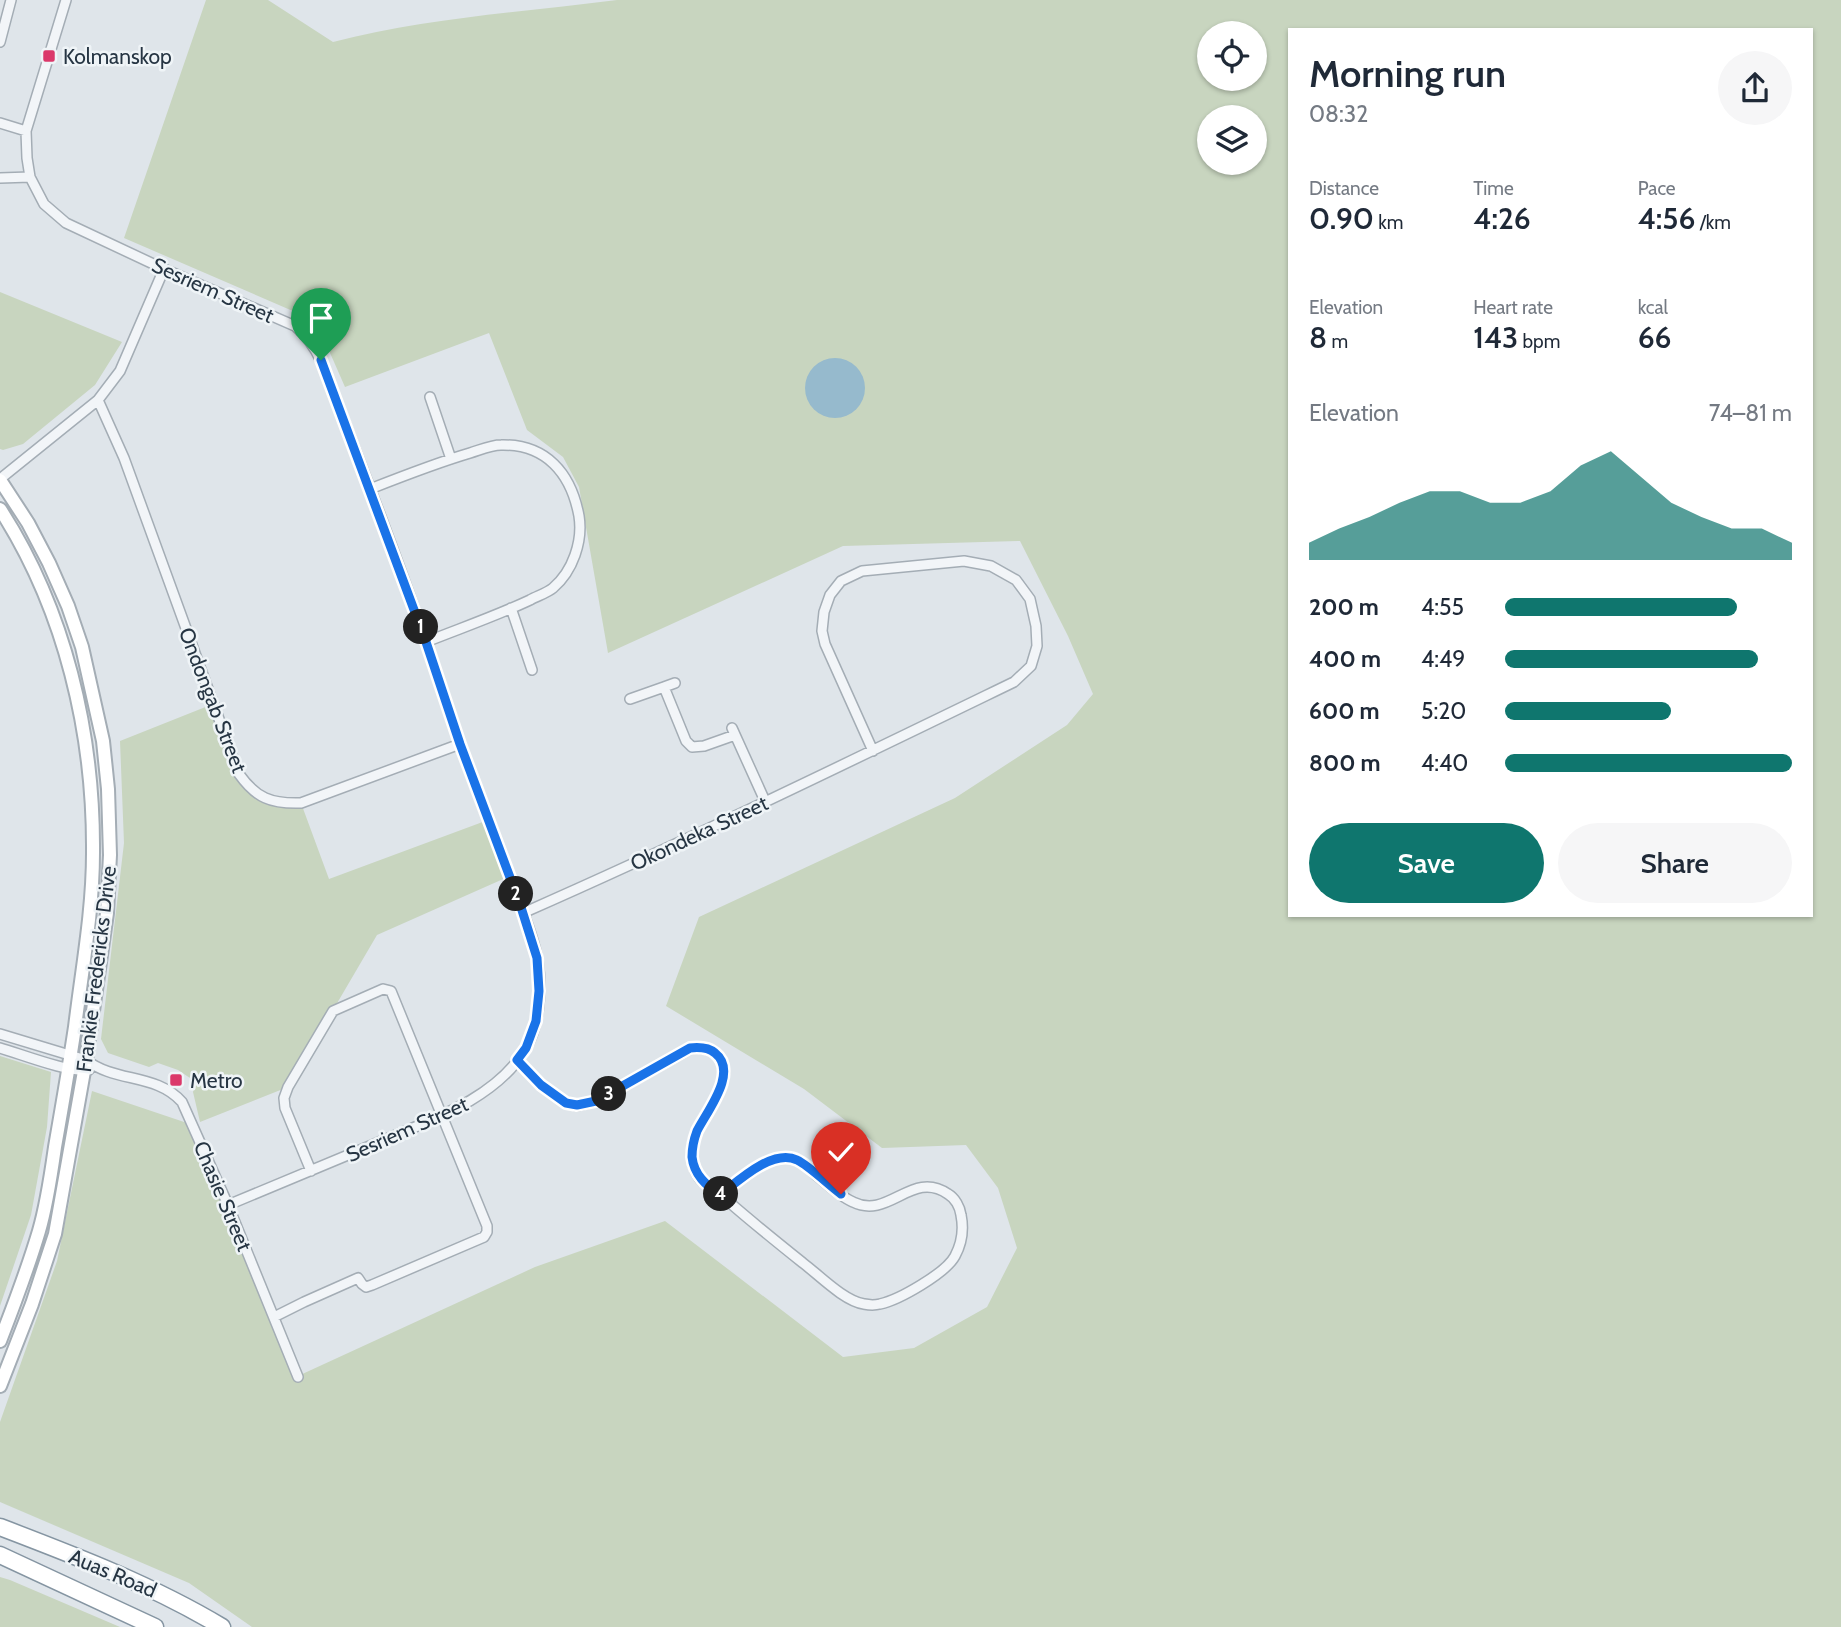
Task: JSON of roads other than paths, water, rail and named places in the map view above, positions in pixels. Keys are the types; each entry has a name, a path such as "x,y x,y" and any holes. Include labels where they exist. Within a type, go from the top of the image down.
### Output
{"highway":[{"name":"Auas Road","path":"0,1527 125,1576 222,1627"},
{"name":"Auas Road","path":"0,1555 155,1627"},
{"path":"0,1563 17,1563"}],"main road":[{"name":"Frankie Fredericks Drive","path":"0,479 28,523 68,606 82,647 103,741 110,855 107,913 85,1066 55,1234 32,1304 0,1386"},
{"name":"Frankie Fredericks Drive","path":"0,509 31,561 66,652 88,755 93,853 91,900 70,1063 47,1194 20,1290 0,1341"}],"street":[{"path":"0,42 11,0"},
{"name":"Sesriem Street","path":"66,0 26,131 30,177 44,204 66,223 295,326 313,344 426,642 537,958 539,991 536,1021 526,1048 482,1094 442,1114 228,1205"},
{"path":"0,123 26,131"},
{"path":"0,178 30,177"},
{"path":"0,479 98,400 120,371 164,268"},
{"path":"430,397 451,459"},
{"name":"Ondongab Street","path":"98,400 124,458 239,774 248,788 273,802 301,803 460,744"},
{"path":"370,489 498,445 525,446 551,460 571,488 579,515 580,535 574,558 563,578 552,589 512,608 426,642"},
{"name":"Okondeka Street","path":"523,913 617,872 873,751 1014,682 1031,666 1037,646 1030,599 1016,580 991,566 964,561 862,571 841,582 830,595 824,612 822,631 825,644 873,751"},
{"path":"512,608 532,670"},
{"path":"630,699 675,683"},
{"path":"664,687 686,741 692,747 697,748 733,731 765,801"},
{"path":"274,1317 358,1278 366,1287 484,1237 487,1232 487,1226 391,991 383,989 333,1011 288,1087 284,1098 285,1108 311,1171"},
{"name":"Chasie Street","path":"0,1034 70,1063"},
{"name":"Chasie Street","path":"0,1048 151,1082 173,1092 188,1114 228,1205 298,1377"},
{"path":"517,1060 541,1085 566,1103 577,1105 596,1101 690,1048 709,1049 718,1055 725,1072 722,1085 696,1133 692,1148 692,1161 698,1177 720,1195 845,1296 861,1304 878,1305 925,1282 944,1270 954,1259 961,1242 963,1223 960,1208 950,1195 938,1188 914,1188 878,1205 865,1206 841,1194 797,1159 780,1157 764,1163 720,1195"}],"water":[{"path":"835,358 852,363 860,371 865,388 860,405 852,413 835,418 818,413 810,405 805,388 810,371 818,363"}],"place":[{"name":"Kolmanskop","path":"49,56"},
{"name":"Metro","path":"176,1080"}]}
